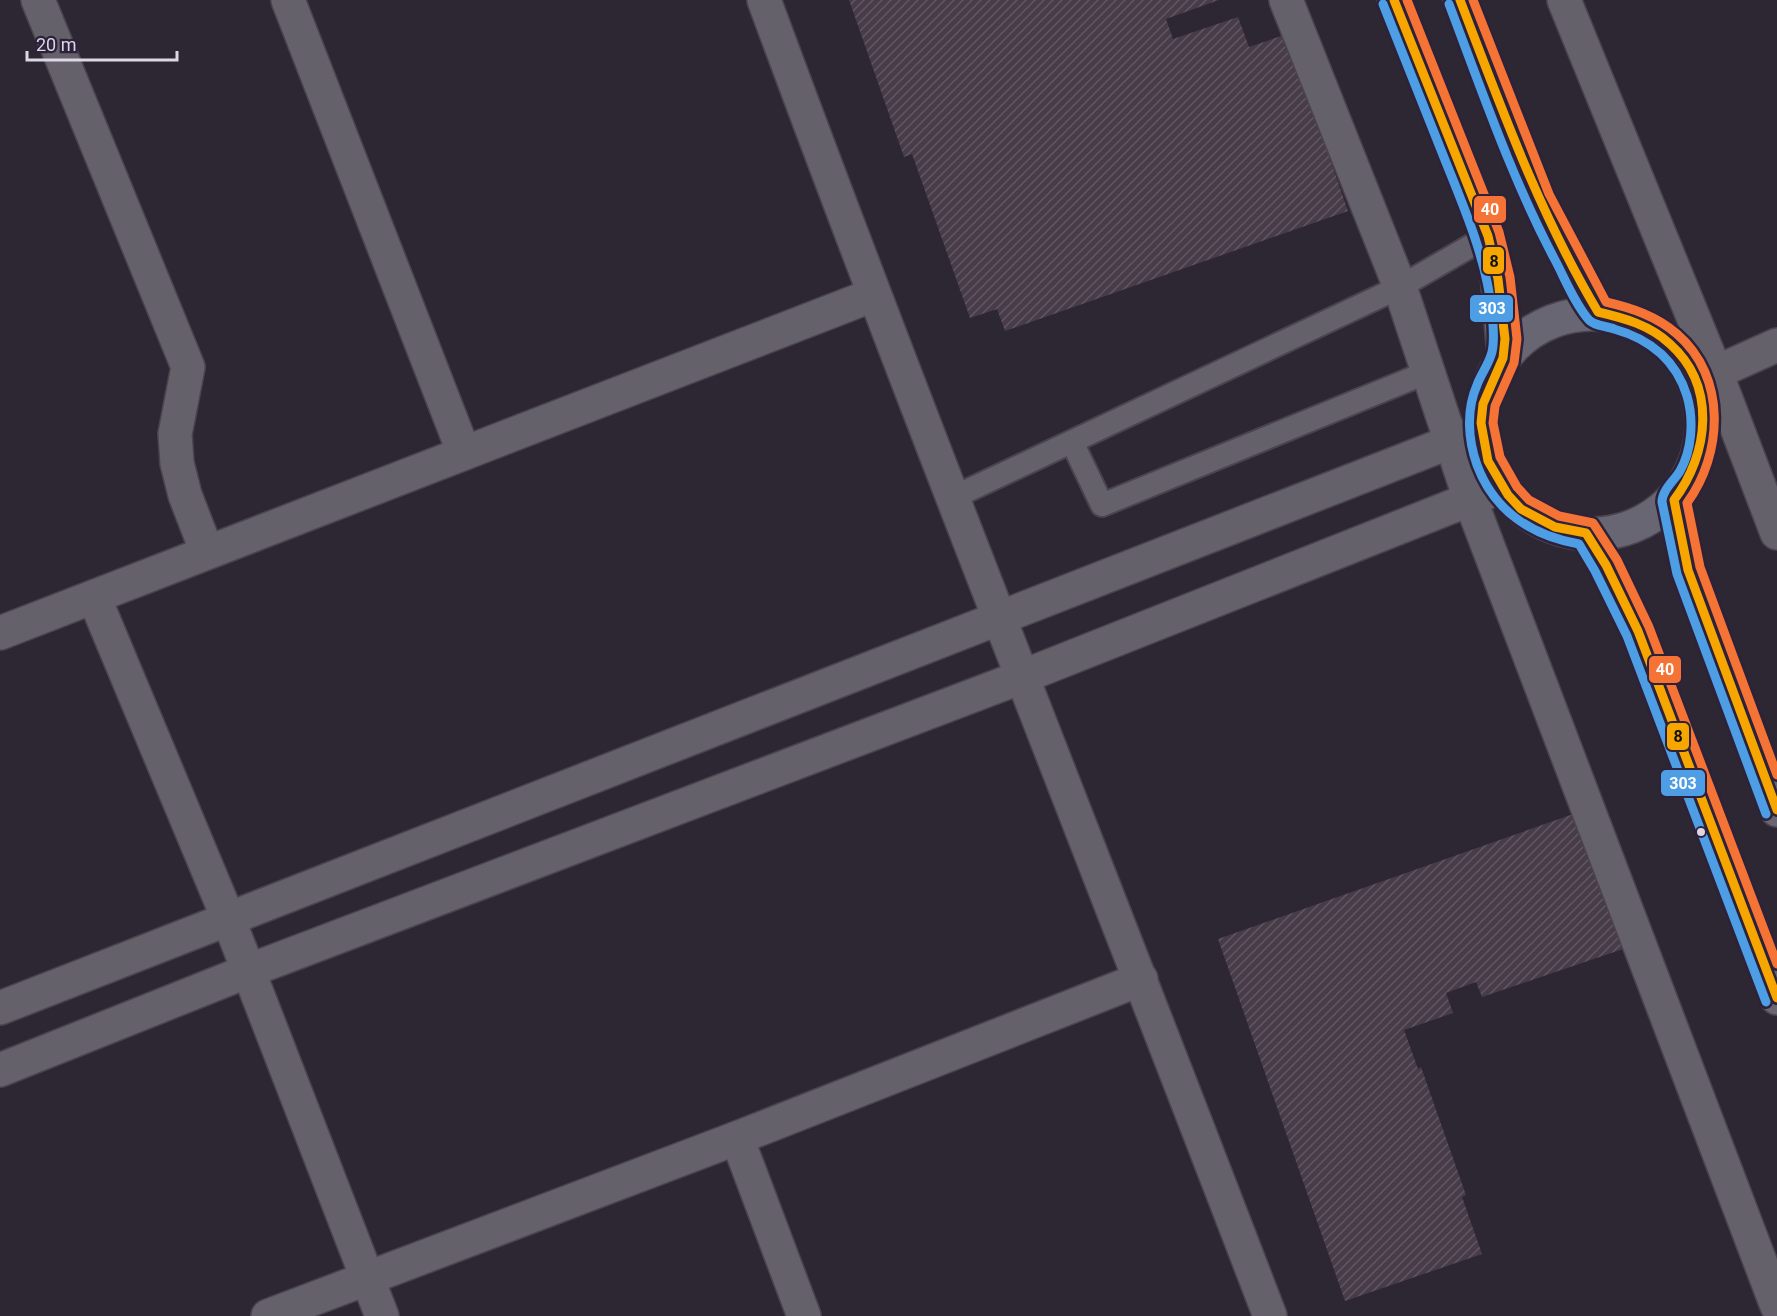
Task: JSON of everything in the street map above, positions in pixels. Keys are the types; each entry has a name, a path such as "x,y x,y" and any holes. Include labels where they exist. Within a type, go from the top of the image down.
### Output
{"main road":[{"path":"1394,0 1488,236 1497,274 1504,355"},
{"path":"1460,0 1543,213 1577,280 1598,312"},
{"path":"1598,312 1629,319 1656,333 1706,377 1702,444 1692,474 1674,500 1648,520 1618,531 1586,533 1553,527 1524,511 1501,487 1466,436 1483,403 1491,378 1504,355 1530,332 1562,317 1598,312"},
{"path":"1674,500 1688,570 1777,810"},
{"path":"1586,533 1606,565 1638,631 1777,998"}],"street":[{"path":"38,0 188,367 176,434 177,463 185,495 207,552"},
{"path":"288,0 464,453"},
{"path":"764,0 873,295 1024,676 1270,1316"},
{"path":"1286,0 1400,286 1428,372 1466,436 1470,499 1777,1306"},
{"path":"1564,0 1706,377 1777,533"},
{"path":"0,633 873,295"},
{"path":"1706,377 1777,345"},
{"path":"0,1008 1466,436"},
{"path":"0,1070 248,971 1024,676 1231,592 1501,487"},
{"path":"94,597 228,918 382,1316"},
{"path":"268,1316 736,1138 1141,979"},
{"path":"736,1138 804,1316"}],"lane":[{"path":"954,497 1400,286 1488,236"},
{"path":"1072,442 1102,505 1428,372"}],"building":[{"path":"849,0 1219,0 1166,19 1173,39 1238,17 1249,47 1287,34 1348,211 1005,331 997,309 970,318 912,154 904,157"},
{"path":"1579,812 1626,948 1482,997 1476,982 1446,993 1453,1013 1404,1030 1418,1069 1421,1067 1466,1195 1462,1197 1482,1254 1345,1301 1218,939"}],"transit line":[{"name":"8","path":"1394,0 1488,236 1498,279 1505,339 1503,358 1483,404 1481,423 1488,461 1508,495 1521,509 1555,527 1586,533 1606,565 1638,631 1777,998"},
{"name":"40","path":"1407,0 1499,232 1510,277 1517,339 1514,363 1495,406 1493,423 1500,457 1517,487 1529,500 1559,516 1593,523 1617,560 1649,627 1777,964"},
{"name":"8","path":"1460,0 1539,198 1557,237 1598,312 1636,323 1662,337 1685,361 1695,380 1701,400 1703,421 1701,442 1686,482 1674,500 1688,570 1777,810"},
{"name":"40","path":"1473,0 1549,194 1606,302 1661,322 1677,334 1693,352 1705,372 1712,393 1713,439 1708,462 1687,503 1700,567 1777,775"},
{"name":"303","path":"1383,4 1467,216 1485,272 1494,337 1489,361 1473,395 1471,405 1470,435 1477,465 1484,481 1504,508 1531,528 1546,535 1579,544 1595,571 1627,636 1766,1002"},
{"name":"303","path":"1449,4 1511,166 1539,229 1579,307 1594,324 1627,333 1650,345 1669,362 1682,383 1691,415 1691,435 1684,463 1666,490 1662,502 1677,574 1766,814"}]}
